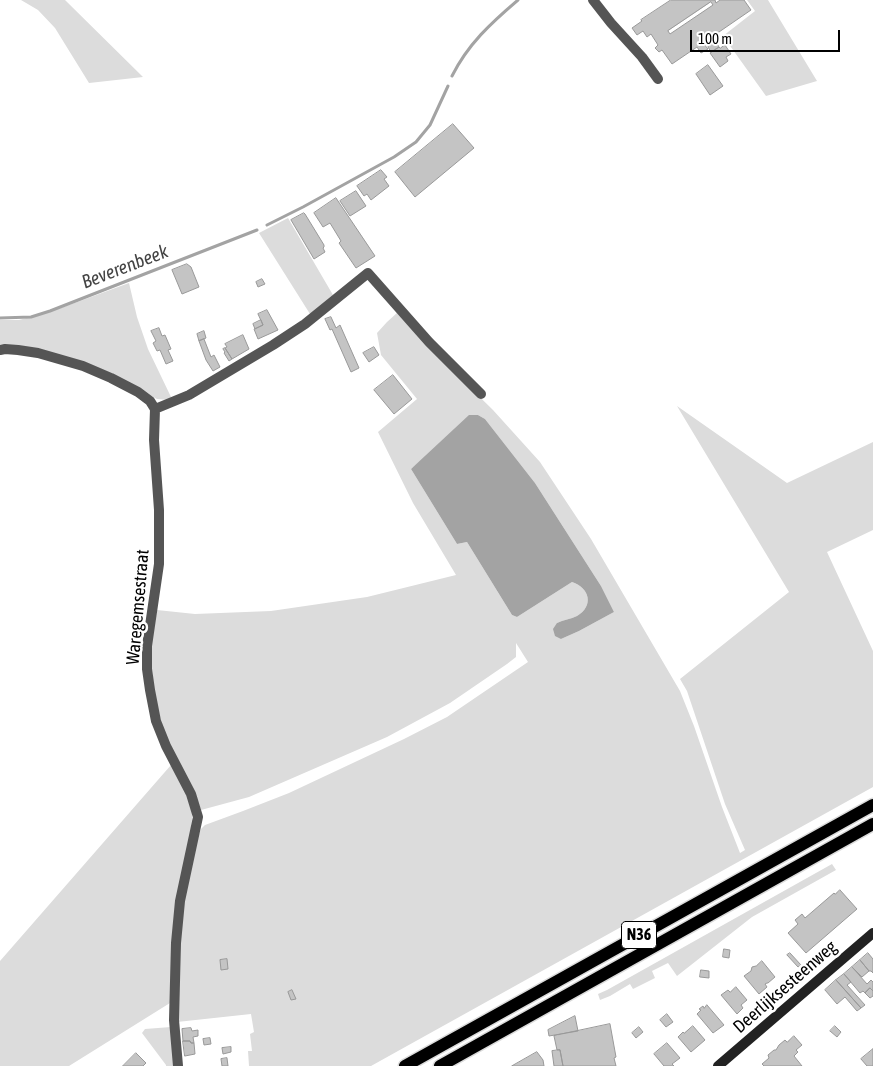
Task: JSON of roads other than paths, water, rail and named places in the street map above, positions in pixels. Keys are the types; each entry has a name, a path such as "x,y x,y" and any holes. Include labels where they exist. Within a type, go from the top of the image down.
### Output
{"main road":[{"name":"N36","path":"405,1066 873,805"},
{"name":"N36","path":"440,1066 873,824"},
{"name":"Deerlijksesteenweg","path":"721,1065 873,933"}],"street":[{"path":"593,0 642,57 658,79"},
{"path":"0,350 38,353 83,366 138,392 150,401 154,409 189,395 274,345 305,324 368,273 428,342 481,394"},
{"name":"Waregemsestraat","path":"154,409 154,440 160,510 160,564 147,646 148,676 156,721 166,746 191,794 198,817 180,901 176,942 174,1020 178,1066"}],"waterway":[{"name":"Beverenbeek","path":"452,76 458,64 473,44 518,0"},
{"name":"Beverenbeek","path":"267,225 394,157 416,142 430,125 448,86"},
{"name":"Beverenbeek","path":"0,318 31,317 50,311 257,230"}]}
